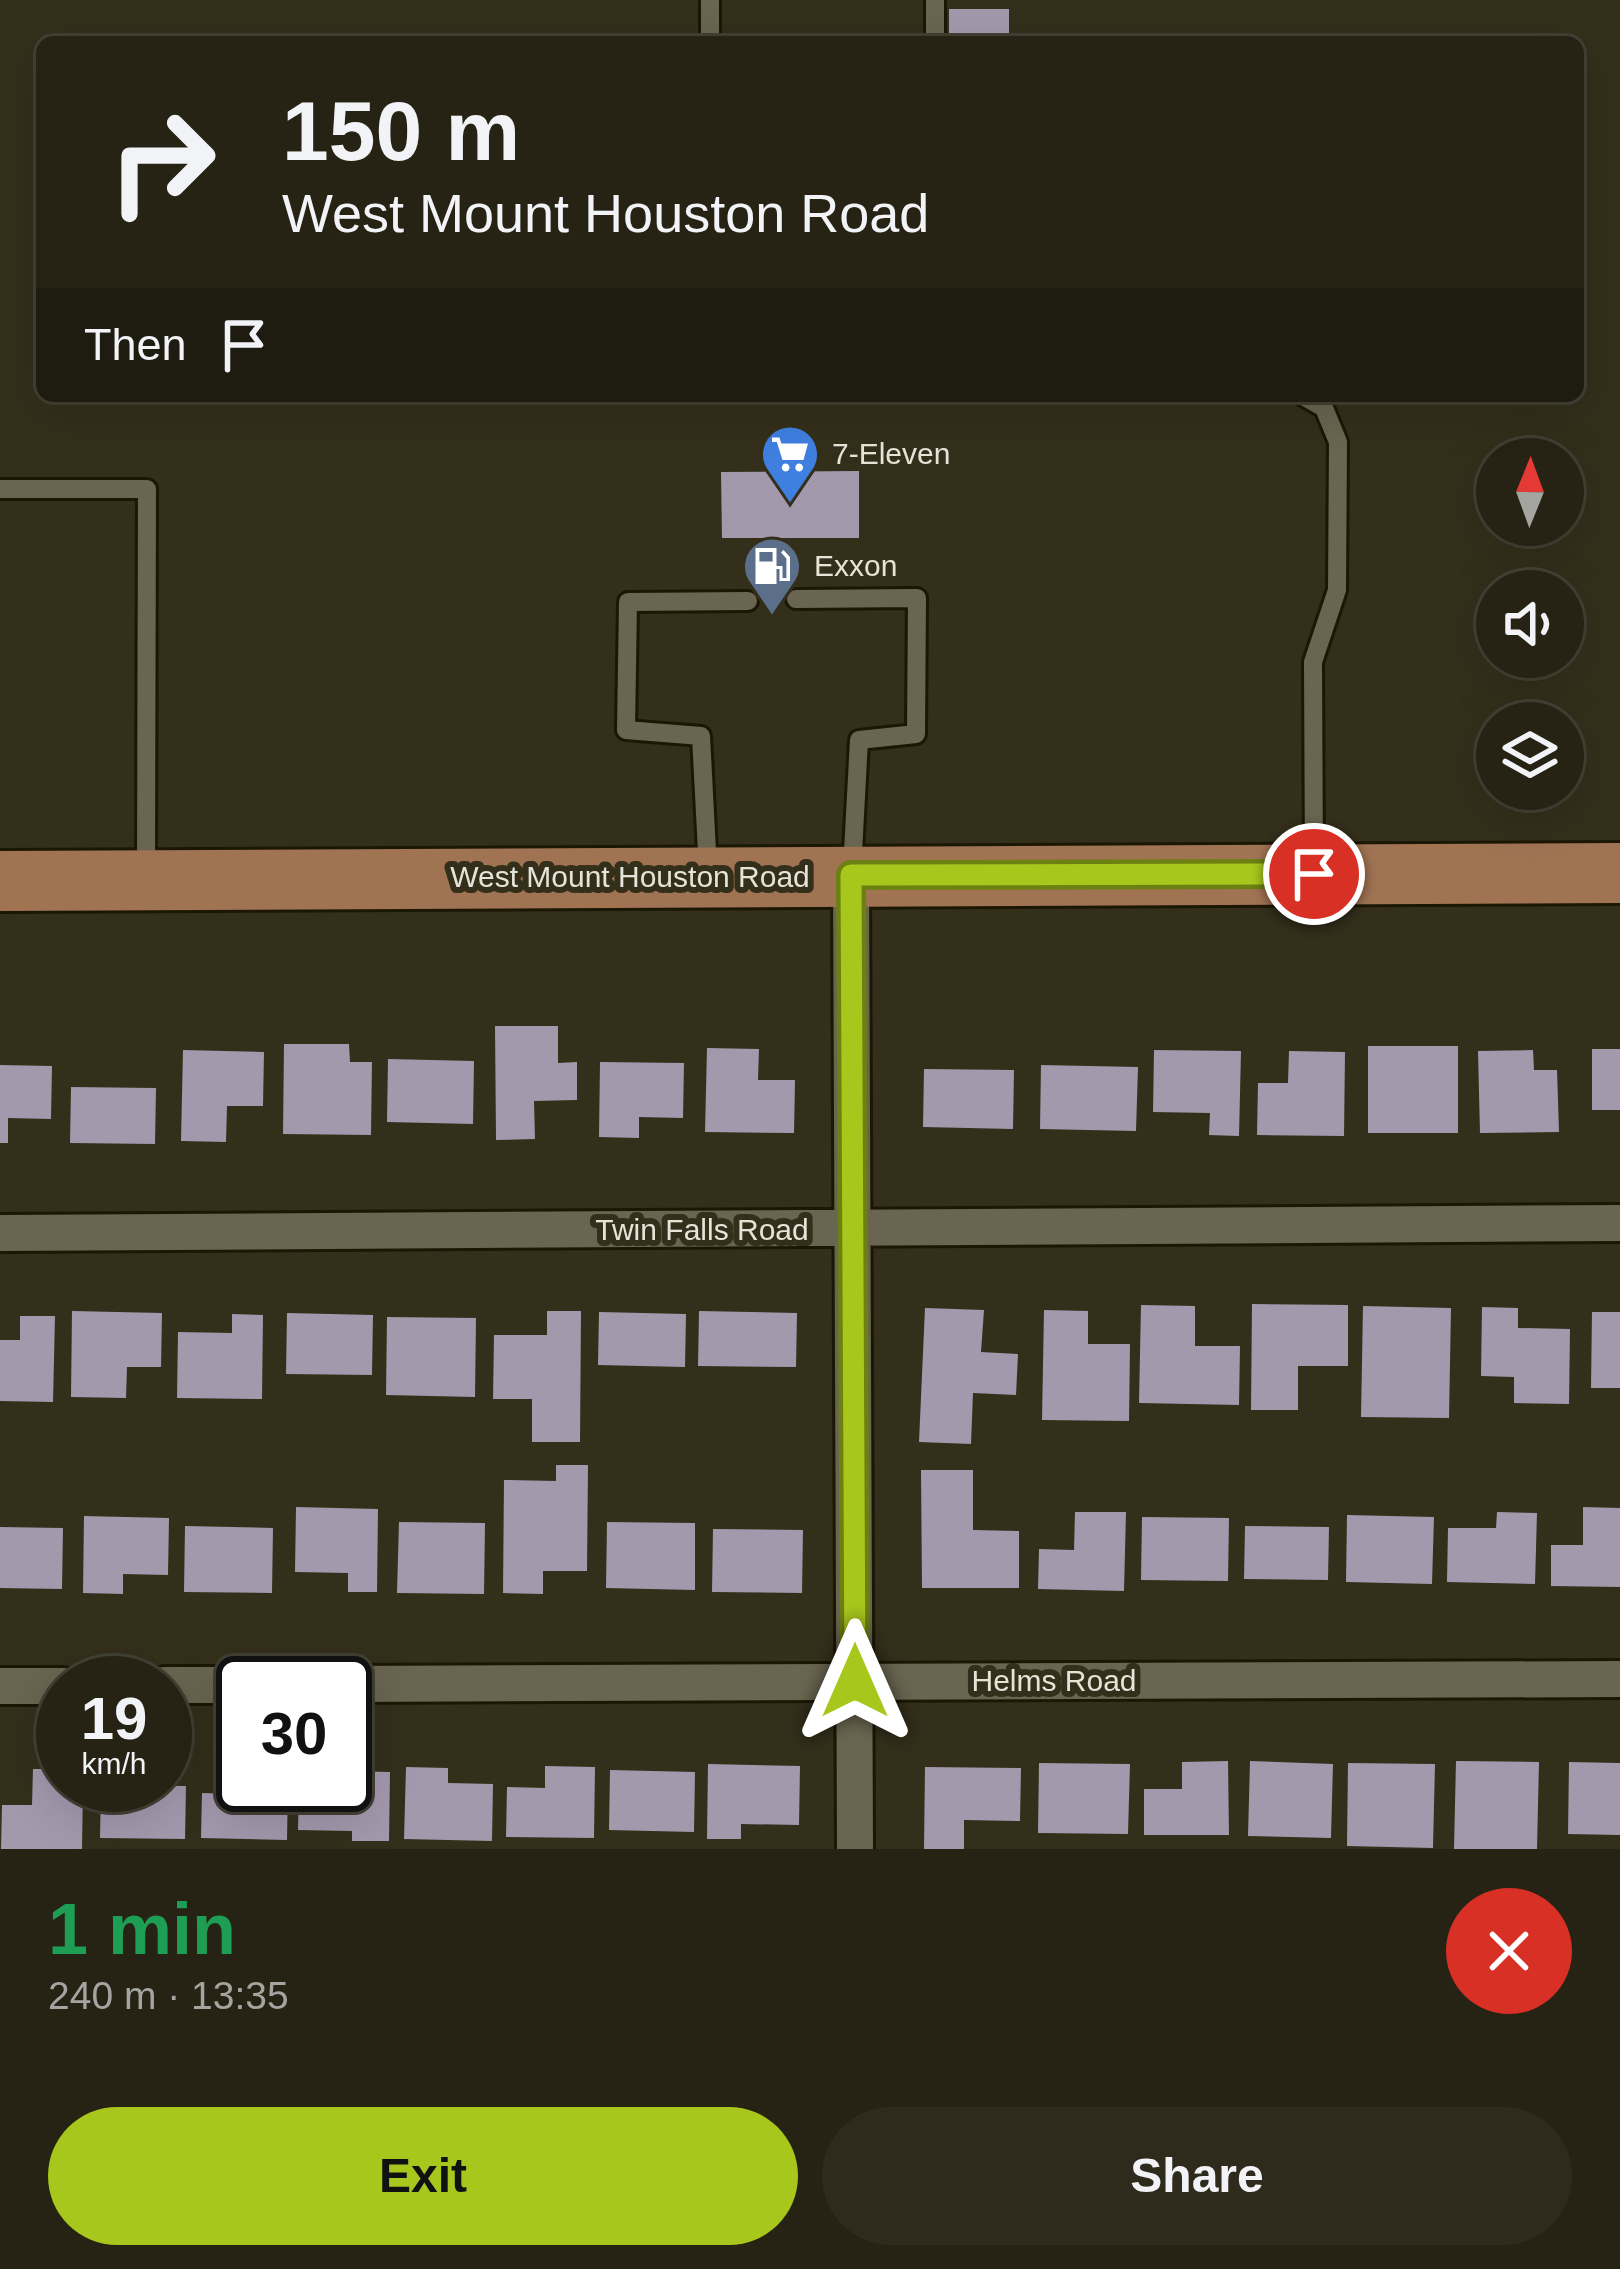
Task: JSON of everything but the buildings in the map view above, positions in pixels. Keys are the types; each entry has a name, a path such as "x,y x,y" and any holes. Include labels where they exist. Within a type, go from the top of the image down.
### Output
{"main road":[{"name":"West Mount Houston Road","path":"0,881 1620,873"}],"street":[{"path":"851,875 856,1849"},
{"name":"Twin Falls Road","path":"0,1233 1620,1223"},
{"name":"Helms Road","path":"372,1684 1620,1679"},
{"path":"0,1686 36,1686"}],"lane":[{"path":"710,0 710,36"},
{"path":"935,0 935,36"},
{"path":"1314,402 1324,408 1338,442 1336,590 1313,662 1314,874"},
{"path":"0,489 146,489 146,880"},
{"path":"796,599 917,598 916,734 860,740 851,875"},
{"path":"709,876 701,736 626,730 628,602 748,601"}],"place":[{"name":"7-Eleven","path":"790,505"},
{"name":"Exxon","path":"772,617"}],"route":[{"path":"855,1681 851,875 1314,874"}]}
